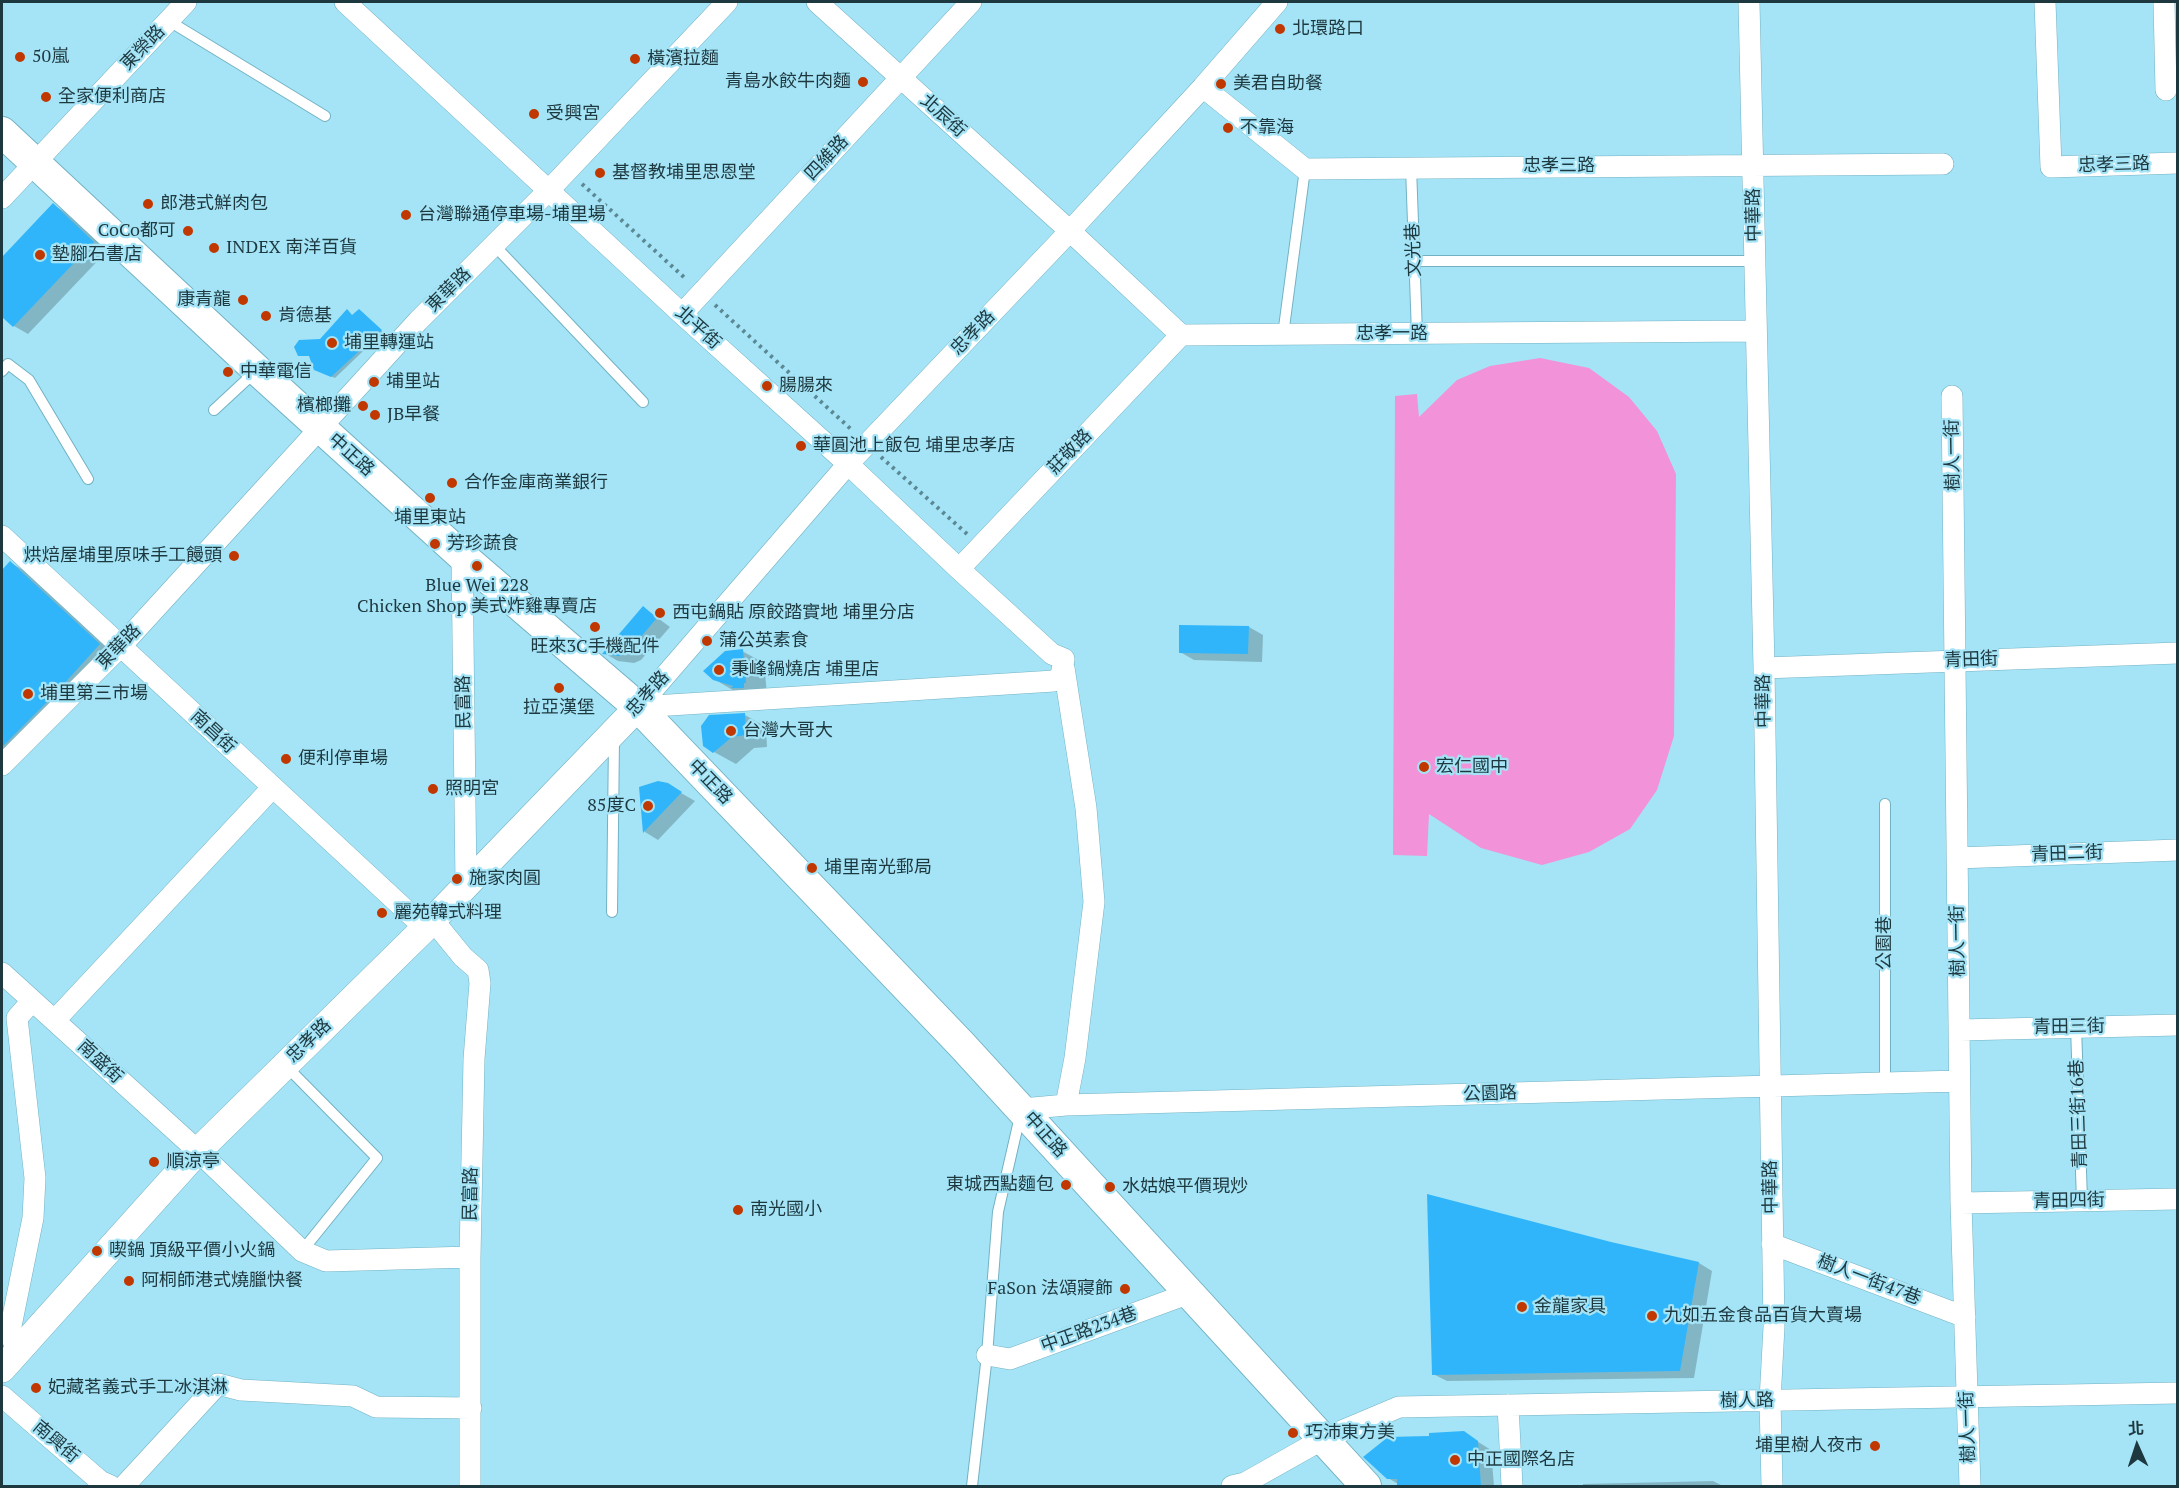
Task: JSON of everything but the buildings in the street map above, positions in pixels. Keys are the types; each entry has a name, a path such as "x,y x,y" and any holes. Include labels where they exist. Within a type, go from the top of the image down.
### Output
{"main road":[{"name":"中正路","path":"2,132 257,370 462,556 638,707 1022,1109 1366,1486"}],"street":[{"name":"東榮路","path":"2,198 33,162 186,2"},
{"name":"北平街","path":"345,2 682,314 848,464 1058,661"},
{"name":"東華路","path":"2,765 121,646 417,321 549,190 727,2"},
{"name":"北辰街","path":"817,2 1070,231"},
{"name":"四維路","path":"682,314 971,2"},
{"name":"忠孝路","path":"9,1361 198,1151 429,923 638,707 848,464 1070,231 1203,87 1277,2"},
{"name":"中華路","path":"1749,2 1764,668 1773,1327 1770,1400 1772,1486"},
{"name":"忠孝三路","path":"2044,2 2051,167 2178,163"},
{"path":"2164,2 2166,90"},
{"path":"1203,87 1305,169"},
{"name":"忠孝三路","path":"1305,169 1411,166 1943,164"},
{"path":"1070,231 1181,335"},
{"name":"忠孝一路","path":"1181,335 1755,331"},
{"name":"莊敬路","path":"959,569 1181,335"},
{"name":"樹人一街","path":"1952,396 1961,1203 1970,1486"},
{"name":"南昌街","path":"2,536 273,787 429,923"},
{"name":"民富路","path":"462,556 466,884"},
{"name":"青田街","path":"1764,668 2178,653"},
{"path":"638,707 1054,681 1061,676 1058,661"},
{"path":"1058,661 1086,808 1094,902 1075,1058 1066,1105"},
{"path":"55,1020 273,787"},
{"name":"青田二街","path":"1957,858 2178,850"},
{"name":"民富路","path":"429,923 478,970 480,983 474,1059 470,1257 470,1486"},
{"name":"南盛街","path":"2,973 198,1151 302,1251"},
{"path":"9,1361 10,1331 33,1218 35,1178 17,1018 32,1001"},
{"name":"青田三街","path":"1960,1030 2178,1025"},
{"name":"公園路","path":"1022,1109 1066,1105 1959,1081"},
{"name":"青田四街","path":"1961,1203 2178,1199"},
{"name":"樹人一街47巷","path":"1772,1244 1965,1317"},
{"path":"302,1251 326,1261 470,1257"},
{"name":"中正路234巷","path":"987,1355 1010,1359 1190,1293"},
{"path":"124,1486 218,1384 242,1390 353,1396 376,1407 471,1408"},
{"name":"樹人路","path":"1323,1439 1399,1407 2178,1392"},
{"name":"南興街","path":"2,1396 100,1480 111,1486"},
{"path":"1508,1405 1512,1486"},
{"path":"1232,1486 1245,1483 1323,1439"}],"lane":[{"path":"169,21 325,116"},
{"name":"文光巷","path":"1411,166 1417,334"},
{"path":"1283,334 1305,169"},
{"path":"494,245 643,402"},
{"path":"1414,261 1755,261"},
{"path":"2,371 8,364 29,380 88,478"},
{"path":"214,410 257,370"},
{"path":"612,912 614,731"},
{"name":"公園巷","path":"1885,804 1885,1082"},
{"name":"青田三街16巷","path":"2076,1027 2082,1200"},
{"path":"285,1065 377,1158 302,1251"},
{"path":"972,1486 987,1355 998,1212 1022,1109"}],"path":[{"path":"567,171 981,547"}],"shaded area":[{"path":"1540,358 1589,368 1629,397 1657,431 1676,474 1674,736 1657,790 1630,829 1589,852 1542,865 1481,848 1429,814 1427,856 1393,855 1395,396 1417,394 1419,417 1457,380 1490,366"}],"place":[{"name":"北環路口","path":"1280,29"},
{"name":"50嵐","path":"20,57"},
{"name":"橫濱拉麵","path":"635,59"},
{"name":"青島水餃牛肉麵","path":"863,82"},
{"name":"美君自助餐","path":"1221,84"},
{"name":"全家便利商店","path":"46,97"},
{"name":"受興宮","path":"534,114"},
{"name":"不靠海","path":"1228,128"},
{"name":"基督教埔里思恩堂","path":"600,173"},
{"name":"郎港式鮮肉包","path":"148,204"},
{"name":"台灣聯通停車場-埔里場","path":"406,215"},
{"name":"CoCo都可","path":"188,231"},
{"name":"INDEX 南洋百貨","path":"214,248"},
{"name":"墊腳石書店","path":"40,255"},
{"name":"康青龍","path":"243,300"},
{"name":"肯德基","path":"266,316"},
{"name":"埔里轉運站","path":"332,343"},
{"name":"中華電信","path":"228,372"},
{"name":"埔里站","path":"374,382"},
{"name":"腸腸來","path":"767,386"},
{"name":"檳榔攤","path":"363,406"},
{"name":"JB早餐","path":"375,415"},
{"name":"華圓池上飯包 埔里忠孝店","path":"801,446"},
{"name":"合作金庫商業銀行","path":"452,483"},
{"name":"埔里東站","path":"430,498"},
{"name":"芳珍蔬食","path":"435,544"},
{"name":"烘焙屋埔里原味手工饅頭","path":"234,556"},
{"name":"Blue Wei 228 Chicken Shop 美式炸雞專賣店","path":"477,566"},
{"name":"西屯鍋貼 原餃踏實地 埔里分店","path":"660,613"},
{"name":"旺來3C手機配件","path":"595,627"},
{"name":"蒲公英素食","path":"707,641"},
{"name":"秉峰鍋燒店 埔里店","path":"719,670"},
{"name":"拉亞漢堡","path":"559,688"},
{"name":"埔里第三市場","path":"28,694"},
{"name":"台灣大哥大","path":"731,731"},
{"name":"便利停車場","path":"286,759"},
{"name":"宏仁國中","path":"1424,767"},
{"name":"照明宮","path":"433,789"},
{"name":"85度C","path":"648,806"},
{"name":"埔里南光郵局","path":"812,868"},
{"name":"施家肉圓","path":"457,879"},
{"name":"麗苑韓式料理","path":"382,913"},
{"name":"順涼亭","path":"154,1162"},
{"name":"東城西點麵包","path":"1066,1185"},
{"name":"水姑娘平價現炒","path":"1110,1187"},
{"name":"南光國小","path":"738,1210"},
{"name":"喫鍋 頂級平價小火鍋","path":"97,1251"},
{"name":"阿桐師港式燒臘快餐","path":"129,1281"},
{"name":"FaSon 法頌寢飾","path":"1125,1289"},
{"name":"金龍家具","path":"1522,1307"},
{"name":"九如五金食品百貨大賣場","path":"1652,1316"},
{"name":"妃藏茗義式手工冰淇淋","path":"36,1388"},
{"name":"巧沛東方美","path":"1293,1433"},
{"name":"埔里樹人夜市","path":"1875,1446"},
{"name":"中正國際名店","path":"1455,1460"}]}
